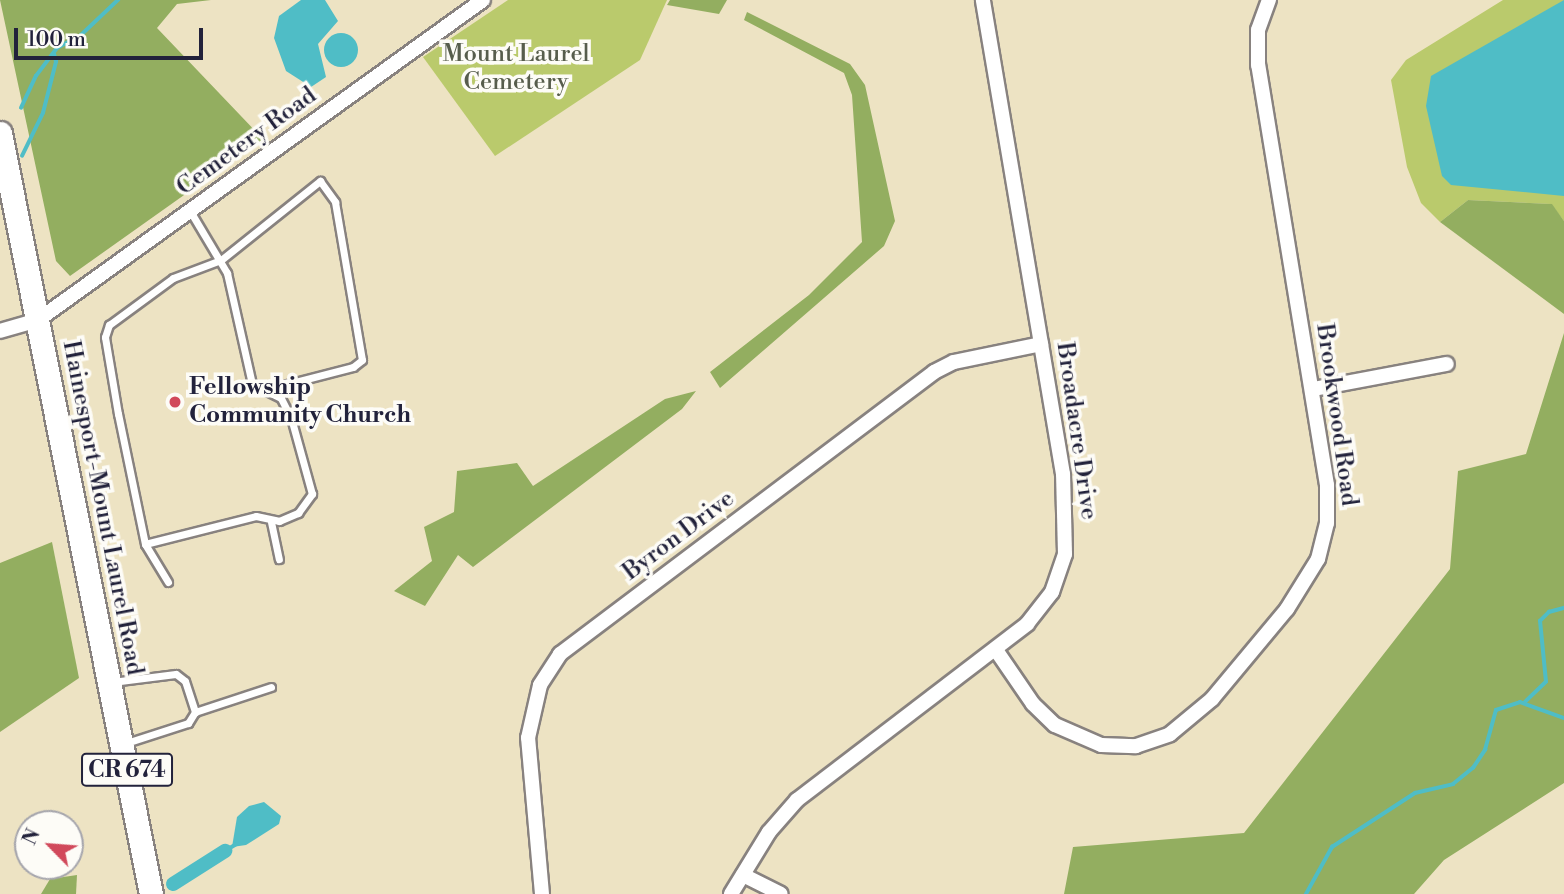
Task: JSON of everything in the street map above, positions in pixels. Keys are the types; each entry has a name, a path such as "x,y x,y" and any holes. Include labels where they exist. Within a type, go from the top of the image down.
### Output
{"main road":[{"name":"Hainesport-Mount Laurel Road","path":"0,133 151,894"}],"street":[{"name":"Cemetery Road","path":"0,331 38,320 483,0"},
{"name":"Broadacre Drive","path":"731,894 769,832 797,800 996,650 1041,609 1065,554 1064,484 983,0"},
{"name":"Brookwood Road","path":"996,650 1042,715 1085,740 1136,746 1185,724 1244,662 1293,601 1318,559 1328,504 1313,389 1258,65 1258,30 1269,0"},
{"name":"Byron Drive","path":"542,894 528,738 540,685 561,654 934,372 954,362 1041,344"},
{"path":"1313,389 1447,364"},
{"path":"743,875 781,894"}],"lane":[{"path":"168,582 145,544 105,337 115,316 173,278 221,260 320,181 335,202 362,360 353,368 264,390"},
{"path":"145,544 256,516 271,522 298,513 307,505 312,486 281,398 252,384 221,260 190,211"},
{"path":"271,522 279,559"},
{"path":"109,682 176,674 185,681 195,712"},
{"path":"122,745 188,723 195,712 271,687"}],"green space":[{"path":"0,0 211,0 177,4 157,28 263,139 70,276 56,261"},
{"name":"Mount Laurel Cemetery","path":"508,0 667,0 640,60 495,156 423,57"},
{"path":"670,0 727,0 719,14 667,5"},
{"path":"1503,0 1564,0 1564,221 1551,204 1468,200 1440,222 1421,203 1407,167 1391,80 1406,60"},
{"path":"747,12 850,64 865,85 895,221 884,246 720,388 710,372 809,295 862,242 852,95 844,73 744,20"},
{"path":"1468,200 1552,204 1564,221 1564,314 1440,222"},
{"path":"1564,333 1564,783 1444,860 1414,894 1064,894 1073,847 1244,833 1450,569 1458,471 1526,454"},
{"path":"696,391 682,409 473,567 458,555 425,606 394,591 432,561 424,527 454,512 457,471 517,463 533,486 665,399"},
{"path":"52,542 79,678 0,732 0,563"},
{"path":"49,880 77,880 76,894 41,894"}],"water":[{"path":"301,0 325,0 338,21 318,44 326,77 311,87 286,71 274,38 279,16"},
{"path":"1564,0 1564,196 1451,185 1442,176 1426,106 1431,76"},
{"path":"341,33 353,38 358,50 353,62 341,67 329,62 324,50 329,38"},
{"path":"264,802 281,816 279,824 246,845 232,847 237,817 249,806"}],"waterway":[{"path":"21,108 36,76 57,48 81,35 118,0"},
{"path":"22,156 43,113 56,62 54,54"},
{"path":"1524,703 1546,682 1540,621 1549,612 1564,608"},
{"path":"1306,894 1332,847 1415,793 1453,784 1473,768 1485,750 1496,710 1520,702 1564,718"},
{"path":"225,851 235,845"},
{"path":"173,884 225,851"}],"place":[{"name":"Fellowship Community Church","path":"175,402"}]}
